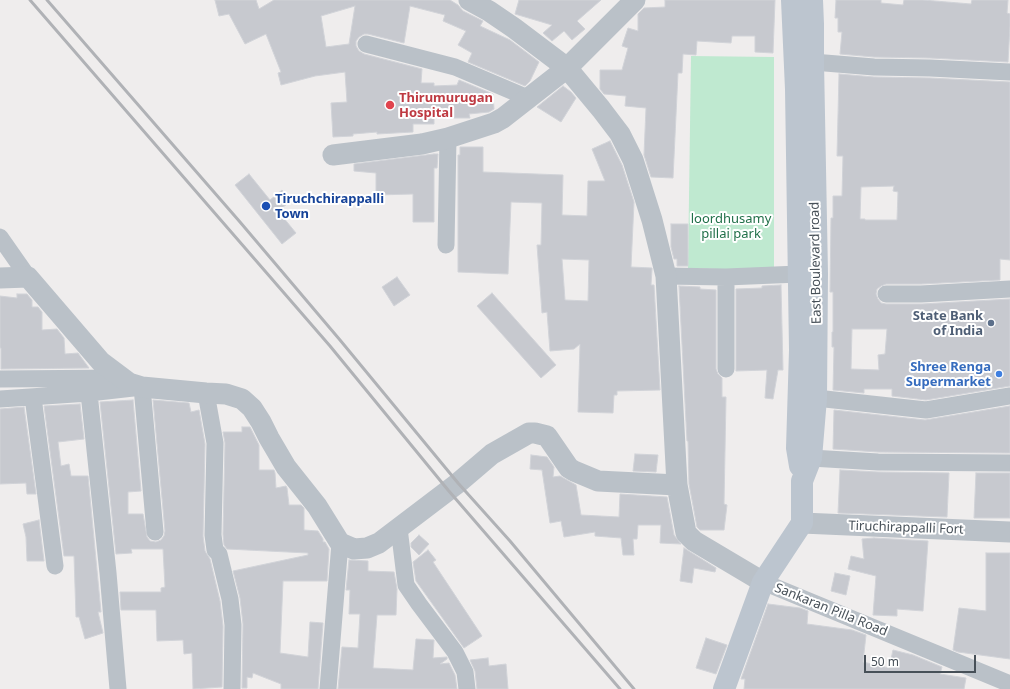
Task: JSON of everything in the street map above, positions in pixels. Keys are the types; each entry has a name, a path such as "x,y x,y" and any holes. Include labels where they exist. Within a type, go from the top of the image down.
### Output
{"main road":[{"path":"792,0 796,89 800,350 797,448 802,481"},
{"name":"East Boulevard road","path":"802,523 802,481 811,458 816,398 817,274 812,0"},
{"path":"724,689 763,582 802,523"}],"street":[{"path":"469,0 489,11 514,28 567,68 620,134 627,147 633,160 652,220 666,276 677,485 686,534 694,541 763,582"},
{"path":"333,155 422,144 448,138 494,123 503,118 567,68 635,0"},
{"path":"366,44 455,67 528,98"},
{"path":"813,62 874,67 1010,72"},
{"path":"446,245 448,138"},
{"path":"0,237 28,277 101,362 129,383 142,387 226,394 242,399 252,408 262,422 269,438 286,467 317,506 340,543 354,549 367,548 379,542 399,528 492,454 530,433 547,436 569,468 598,481 677,485"},
{"path":"666,276 726,277 799,274"},
{"path":"0,278 28,277"},
{"path":"726,277 726,369"},
{"path":"886,294 921,294 1010,289"},
{"path":"0,380 122,378"},
{"path":"0,399 89,394 142,387"},
{"path":"142,387 156,532"},
{"path":"206,393 215,443 213,536 215,550 219,554 230,599 233,625 232,689"},
{"path":"89,394 108,573 118,689"},
{"path":"816,398 926,410 1010,396"},
{"path":"33,397 55,566"},
{"path":"811,458 878,462 1010,463"},
{"name":"Tiruchirappalli Fort","path":"802,523 1010,532"},
{"path":"399,528 406,584 455,652 465,672 468,689"},
{"path":"328,689 340,543"},
{"name":"Sankaran Pilla Road","path":"763,582 1010,684"}],"green space":[{"name":"loordhusamy pillai park","path":"691,56 774,57 774,271 688,268"}],"building":[{"path":"215,0 256,0 259,9 274,0 450,0 458,5 463,11 483,21 480,26 510,40 539,62 530,81 525,86 468,62 472,53 458,45 466,31 443,21 445,15 410,6 404,43 364,34 356,41 356,46 359,51 364,54 422,69 421,83 434,83 434,86 457,85 459,80 493,94 494,109 489,112 469,114 470,118 434,118 434,124 413,124 413,132 377,134 377,132 353,134 353,136 333,137 331,103 347,102 345,72 315,76 281,85 278,73 281,72 266,34 245,44 229,14 219,16","holes":["355,6 349,44 326,47 321,16"]},
{"path":"519,0 601,0 577,21 585,29 572,40 564,31 552,41 543,33 552,25 515,14"},
{"path":"665,0 775,0 773,53 755,52 755,36 732,36 731,43 697,41 696,55 683,54 682,73 678,73 673,178 651,177 644,155 646,108 625,106 626,96 604,94 600,89 600,70 622,70 628,48 622,46 628,28 638,31 638,14 644,8 665,7"},
{"path":"836,0 881,0 881,3 903,5 904,0 971,4 972,0 1008,0 1007,13 1010,14 1010,26 1008,62 874,57 840,54 842,32 838,32 838,18 835,18"},
{"path":"839,74 874,77 1010,82 1010,260 1000,259 1000,280 921,284 886,284 877,289 876,294 881,303 886,304 922,304 1010,299 1010,386 926,400 892,396 892,389 864,389 864,393 833,390 833,292 830,292 831,218 833,218 833,196 842,196 843,156 837,156","holes":["894,186 893,191 898,192 897,220 860,219 861,187","852,329 887,329 885,354 878,355 879,370 851,369"]},
{"path":"563,86 576,98 561,122 537,107"},
{"path":"610,141 622,165 634,202 631,267 652,268 651,285 654,285 660,390 617,391 617,395 614,395 613,413 578,412 580,344 574,349 550,351 547,312 542,313 537,245 541,245 542,203 511,202 508,274 458,272 458,155 460,155 460,147 483,147 483,172 563,175 562,215 587,216 588,181 605,181 592,149","holes":["562,259 589,260 588,301 565,300"]},
{"path":"438,154 437,168 434,168 434,222 413,222 413,194 376,195 376,173 354,171 354,164"},
{"path":"249,174 270,200 282,190 291,201 278,211 296,233 282,244 235,185"},
{"path":"671,224 688,224 688,266 677,266 677,259 674,259 671,247"},
{"path":"397,277 410,295 394,306 382,287"},
{"path":"781,285 783,370 778,370 773,399 765,398 767,370 736,371 736,289 762,288 762,286"},
{"path":"679,286 700,287 700,289 716,290 716,369 722,378 722,397 726,397 724,504 727,505 724,530 700,530 697,527 689,484"},
{"path":"492,293 556,365 541,378 477,306"},
{"path":"17,294 27,294 32,300 32,307 38,307 42,312 42,330 57,329 64,338 65,354 78,353 89,368 1,369 0,296 17,298"},
{"path":"133,400 141,491 128,492 128,514 143,514 147,537 150,541 156,542 161,540 165,531 153,400 189,403 191,412 199,410 205,444 203,536 205,551 210,559 220,601 223,626 222,687 193,689 192,653 184,654 183,640 157,641 156,610 121,610 120,592 161,592 161,588 165,587 163,549 131,549 132,553 116,554 100,402"},
{"path":"80,404 84,439 58,442 61,466 69,464 71,476 88,476 101,612 98,612 103,633 85,639 79,617 76,617 74,556 64,556 44,406"},
{"path":"1010,406 1010,453 878,452 833,449 834,410 925,420"},
{"path":"24,407 36,494 27,494 26,483 0,484 0,409"},
{"path":"242,427 250,427 259,445 259,470 274,470 276,488 286,486 289,505 301,505 304,508 304,530 318,531 323,539 323,542 325,542 329,549 327,581 283,581 280,653 308,657 310,622 323,623 318,689 281,689 281,684 253,673 252,678 247,677 247,688 242,688 243,624 240,598 233,571 308,555 308,553 227,549 224,545 225,443 223,432 242,432"},
{"path":"635,454 658,455 656,472 633,471"},
{"path":"531,455 547,457 554,467 553,477 560,476 576,485 581,515 619,517 620,494 667,497 674,535 681,544 660,543 661,525 638,525 637,539 633,539 634,555 623,555 621,538 595,536 595,532 564,537 561,521 550,523 542,470 530,469"},
{"path":"840,470 949,473 947,517 838,513"},
{"path":"976,473 1010,473 1010,518 974,518"},
{"path":"39,520 44,561 27,561 26,537 23,524"},
{"path":"419,535 429,544 419,555 411,547 411,543"},
{"path":"874,538 928,541 923,611 897,609 897,616 873,615 876,576 848,569 851,556 864,559 862,539"},
{"path":"684,548 716,568 715,572 694,568 692,583 680,581"},
{"path":"428,550 436,560 433,562 482,636 464,648 416,581 413,562"},
{"path":"986,553 1010,553 1010,659 953,650 959,608 986,611"},
{"path":"349,560 368,561 368,571 394,572 397,589 396,615 377,615 373,668 413,670 416,639 434,640 433,658 447,657 447,659 440,664 449,663 455,675 457,689 338,689 342,647 358,648 360,614 349,614 350,590 346,590"},
{"path":"835,573 850,576 846,595 831,591"},
{"path":"768,604 800,608 808,611 807,624 852,630 866,635 863,662 889,668 893,650 913,655 942,667 940,674 966,678 964,689 744,689 745,679 741,679"},
{"path":"706,638 727,645 716,674 696,668"},
{"path":"488,658 489,666 506,664 508,689 477,689 475,671 470,660"}],"railway":[{"path":"30,0 330,346 448,490 620,689"},
{"path":"47,0 240,222 458,483 510,541 634,689"}],"place":[{"name":"Thirumurugan Hospital","path":"390,105"},
{"name":"Tiruchchirappalli Town","path":"266,206"},
{"name":"State Bank of India","path":"991,323"},
{"name":"Shree Renga Supermarket","path":"999,374"}]}
